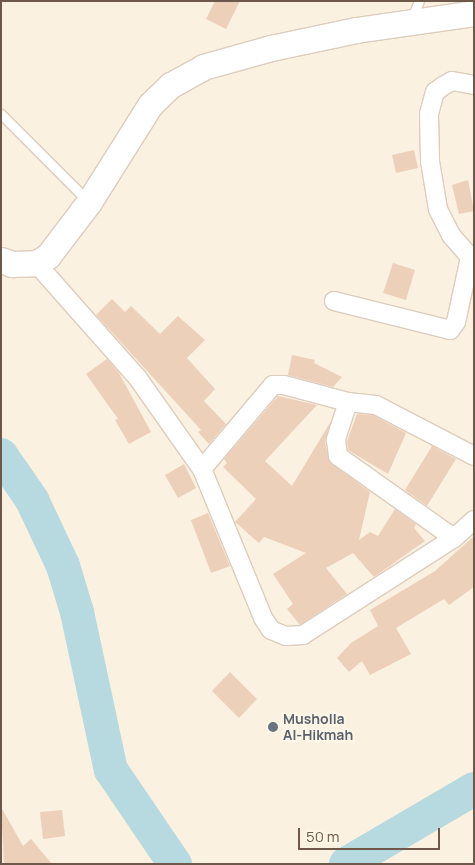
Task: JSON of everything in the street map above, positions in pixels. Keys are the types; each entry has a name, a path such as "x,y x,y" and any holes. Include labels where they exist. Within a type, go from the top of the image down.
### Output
{"street":[{"path":"1,260 12,264 36,263 48,256 89,202 150,104 171,85 203,67 415,11 474,13"},
{"path":"334,301 450,330 456,322 472,258 451,235 438,209 430,162 429,114 435,92 443,86 452,81 474,85"},
{"path":"36,263 137,377 202,469 263,618 271,630 286,636 303,635 454,538 474,520"},
{"path":"202,469 274,385 284,384 348,402 376,405 474,456"},
{"path":"348,402 336,440 338,456 454,538"}],"lane":[{"path":"1,114 89,202"}],"building":[{"path":"215,1 240,1 226,29 206,19"},
{"path":"414,150 418,168 396,173 392,155"},
{"path":"468,180 474,211 459,214 452,185"},
{"path":"393,263 415,270 406,300 383,293"},
{"path":"112,299 125,312 131,306 160,334 178,316 205,340 187,358 215,389 204,401 226,424 209,444 198,432 201,430 96,315"},
{"path":"292,355 315,360 314,363 342,377 333,387 288,375"},
{"path":"107,359 119,373 151,432 129,444 115,420 118,419 86,374"},
{"path":"278,396 317,405 265,461 292,486 331,421 325,441 329,461 370,492 359,540 370,532 378,536 395,509 416,524 414,528 425,541 374,577 353,553 326,568 347,594 300,625 287,609 293,604 273,574 306,553 264,537 259,543 235,522 256,499 223,467 227,463 224,459"},
{"path":"357,414 373,415 406,433 388,474 348,450 347,441"},
{"path":"432,446 456,459 427,506 405,490"},
{"path":"184,464 196,488 178,498 165,475"},
{"path":"208,513 230,566 211,573 191,520"},
{"path":"474,536 474,587 449,605 444,599 396,628 411,654 370,675 362,661 349,672 337,658 351,643 378,626 370,610 435,571"},
{"path":"230,672 257,699 239,718 212,691"},
{"path":"1,807 23,846 31,839 52,864 4,864"},
{"path":"62,810 65,836 43,839 40,812"}],"waterway":[{"path":"1,455 32,500 63,566 77,612 111,770 175,864"},
{"path":"346,864 474,789"}],"place":[{"name":"Musholla Al-Hikmah","path":"273,727"}]}
